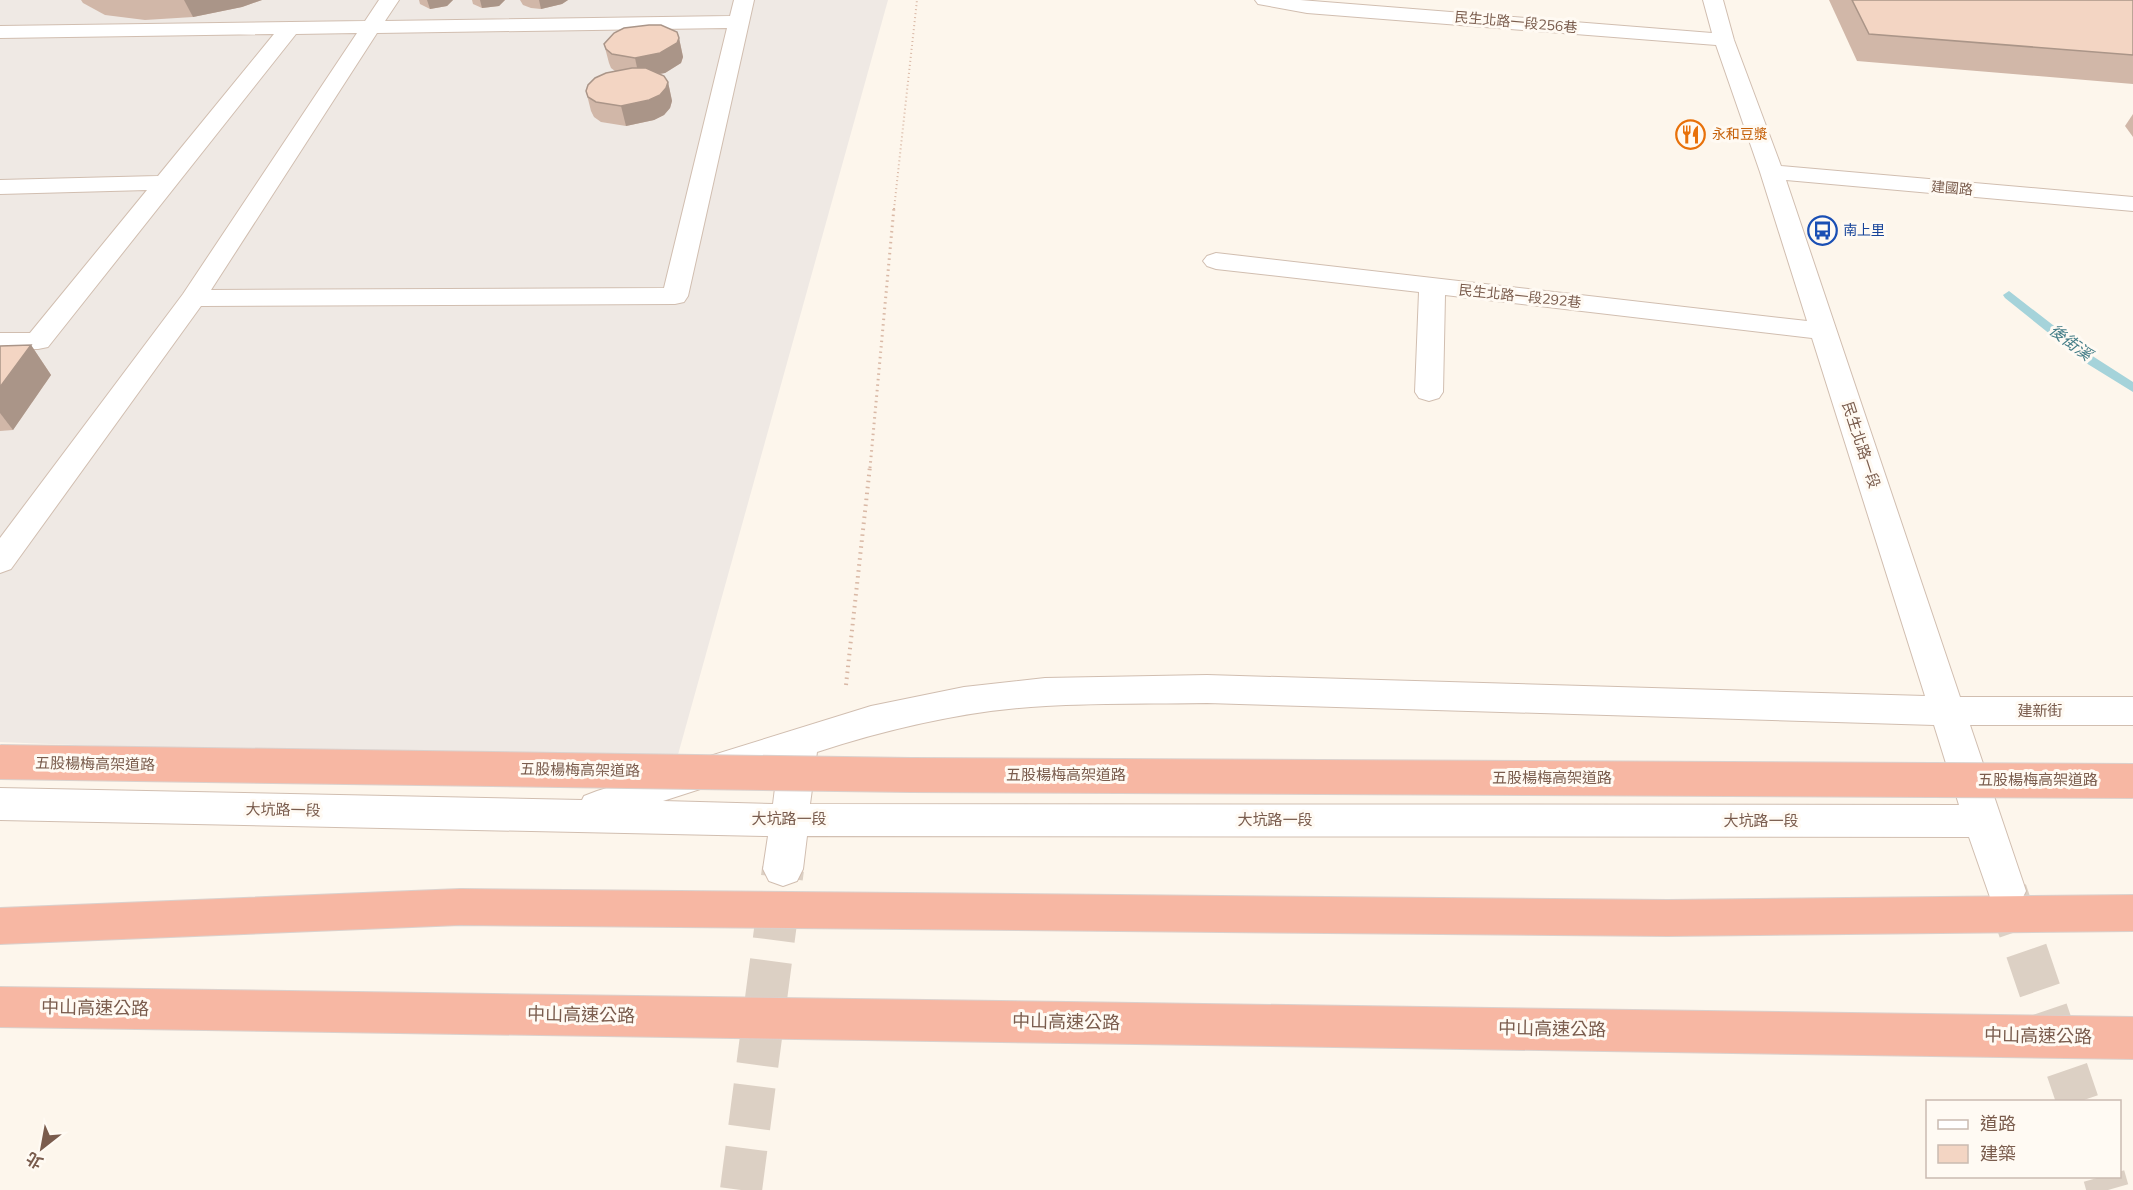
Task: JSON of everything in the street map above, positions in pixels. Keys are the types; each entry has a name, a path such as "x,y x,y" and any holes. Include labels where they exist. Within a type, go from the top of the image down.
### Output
{"highway":[{"name":"五股楊梅高架道路","path":"0,762 911,775 2133,781"},
{"path":"0,926 460,907 1656,918 2133,913"},
{"name":"中山高速公路","path":"0,1006 2133,1038"}],"street":[{"path":"0,561 193,298 389,0"},
{"name":"民生北路一段256巷","path":"1266,0 1307,7 1413,7 1724,40"},
{"name":"民生北路一段","path":"1713,0 1724,40 1772,172 2006,891"},
{"path":"0,32 373,27 741,11 675,296 193,298"},
{"path":"0,341 38,341 290,28"},
{"name":"建國路","path":"1772,172 2133,204"},
{"path":"0,187 163,183"},
{"name":"民生北路一段292巷","path":"1216,261 1824,331"},
{"path":"1429,392 1432,286"},
{"name":"大坑路一段","path":"566,816 687,780 800,741 871,720 964,701 1034,693 1207,689 1947,711"},
{"name":"建新街","path":"1947,711 2133,711"},
{"path":"783,869 800,741"},
{"name":"大坑路一段","path":"0,804 790,820 1984,821"}],"path":[{"path":"841,729 876,414 900,142 917,0"}],"shaded area":[{"path":"0,0 888,0 674,769 0,742"}],"building":[{"path":"1852,0 2133,0 2133,55 1869,34"},
{"path":"661,25 677,32 679,38 677,43 660,53 635,58 612,54 606,49 604,44 614,33 624,28"},
{"path":"646,68 664,76 668,82 666,88 660,95 649,100 621,106 596,102 588,97 586,91 588,85 595,78 606,73"},
{"path":"31,345 0,387 0,346"}],"waterway":[{"name":"後街溪","path":"2009,295 2090,360 2133,388"}],"tunnel":[{"path":"741,1190 783,869"},
{"path":"2006,891 2077,1100"},
{"path":"2105,1178 2108,1190"}],"place":[{"name":"永和豆漿","path":"1691,134"},
{"name":"南上里","path":"1822,230"}]}
